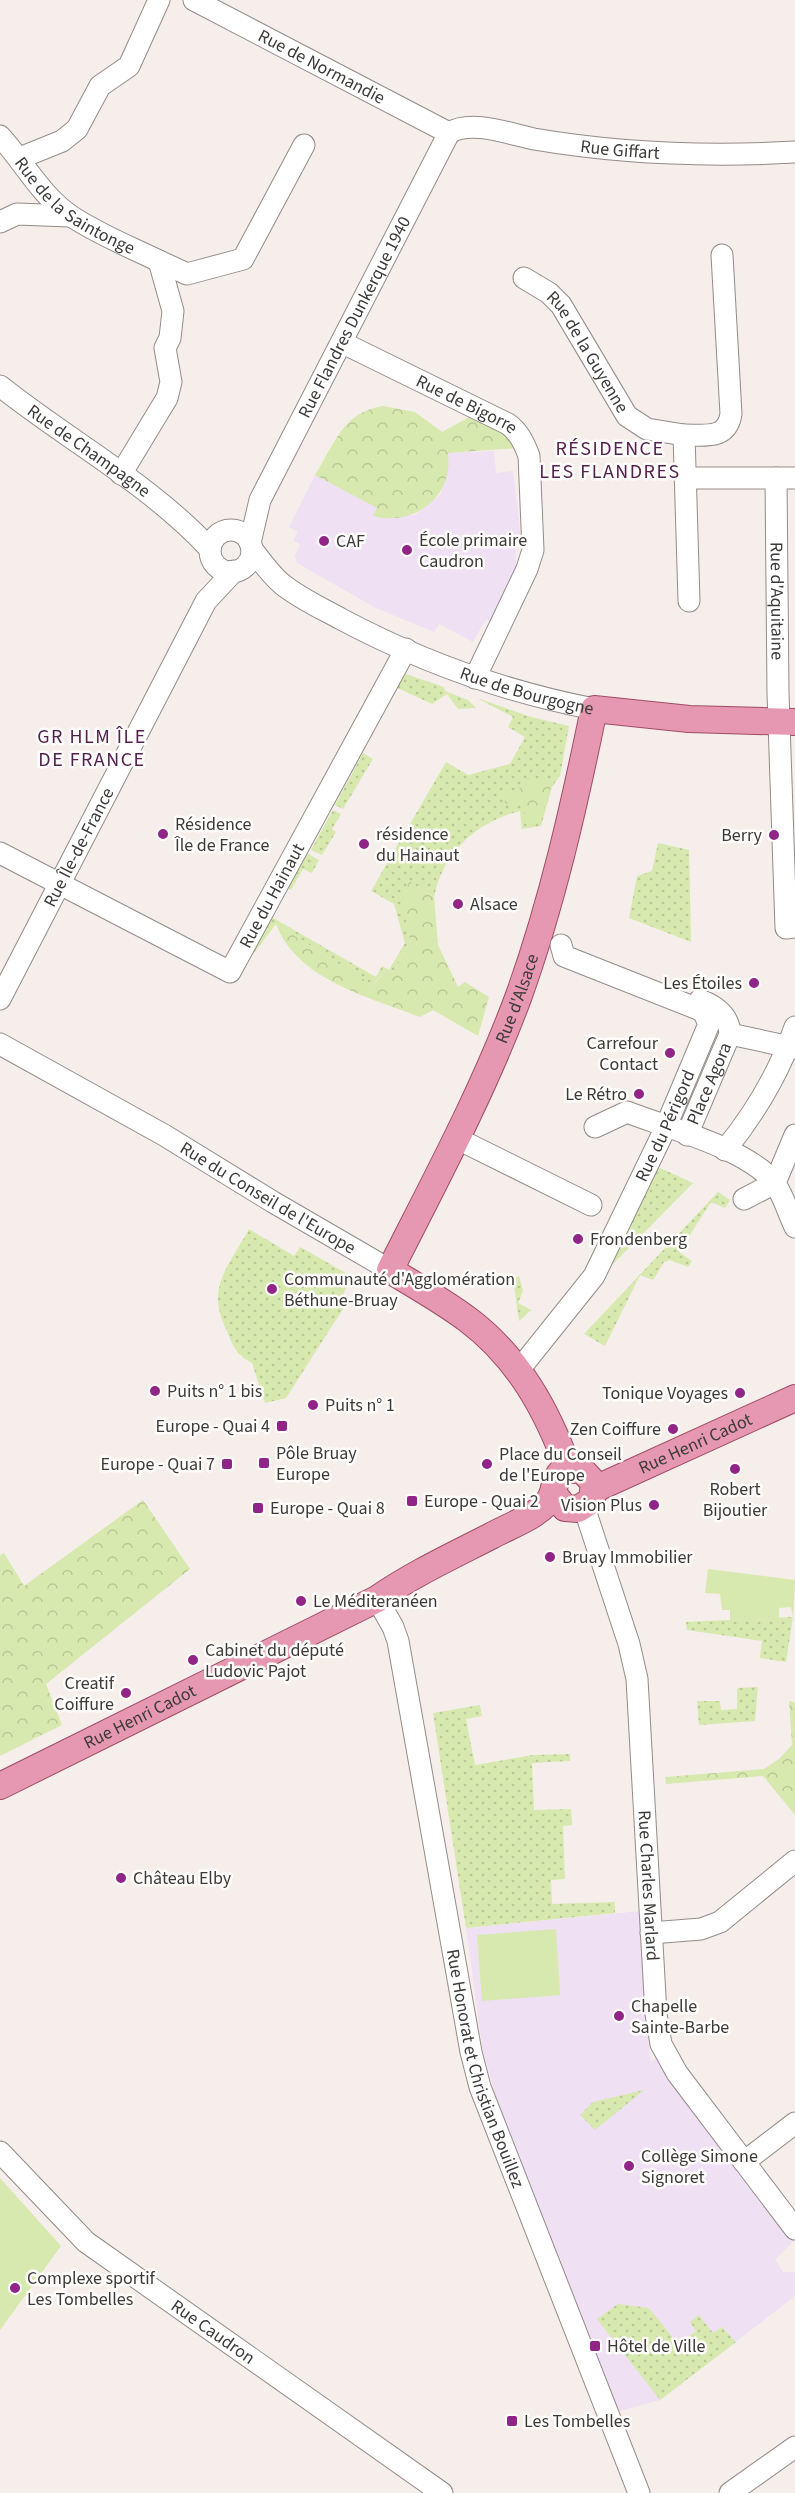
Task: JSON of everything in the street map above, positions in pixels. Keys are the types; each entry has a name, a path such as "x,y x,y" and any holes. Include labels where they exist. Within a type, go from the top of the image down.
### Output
{"main road":[{"name":"Rue de Bourgogne","path":"594,709 689,719 787,722"},
{"name":"Rue d'Alsace","path":"390,1270 456,1138 517,1000 550,941 550,901 594,709"},
{"name":"Rue du Conseil de l'Europe","path":"390,1270 468,1320 506,1353 549,1417 568,1468"},
{"name":"Rue Henri Cadot","path":"377,1599 408,1591 794,1400"},
{"path":"575,1467 587,1472 585,1502 560,1504 554,1493 555,1480 568,1468 575,1467"},
{"name":"Rue Henri Cadot","path":"0,1786 377,1599 410,1577 527,1517 548,1503 554,1493"}],"street":[{"path":"20,158 62,141 77,129 100,86 129,66 159,0"},
{"name":"Rue de Normandie","path":"194,0 449,133"},
{"name":"Rue Giffart","path":"449,133 466,127 556,143 649,154 722,156 795,152"},
{"name":"Rue Flandres Dunkerque 1940","path":"231,530 260,500 343,343 449,133"},
{"name":"Rue de la Saintonge","path":"0,136 20,158 33,178 70,216 187,274 243,259 304,145"},
{"path":"0,222 17,214 70,216"},
{"name":"Rue de la Guyenne","path":"524,278 549,293 561,305 627,416 648,429 684,435 717,435 724,432 730,421 722,255"},
{"path":"121,474 167,398 171,382 165,348 170,338 173,311 159,261"},
{"name":"Rue de Bigorre","path":"343,343 508,424 514,429 529,456 533,550 527,569 475,678"},
{"name":"Rue de Champagne","path":"0,386 46,422 177,514 210,552"},
{"path":"684,435 689,601"},
{"path":"685,478 786,478"},
{"name":"Rue d'Aquitaine","path":"786,478 786,928 795,927"},
{"name":"Rue Flandres Dunkerque 1940","path":"251,546 260,500"},
{"name":"Rue de Champagne","path":"177,514 231,530"},
{"path":"231,530 242,533 251,546 249,562 236,571 218,567 210,552 216,536 231,530"},
{"name":"Rue de Bourgogne","path":"251,546 281,583"},
{"name":"Rue Île-de-France","path":"206,601 210,552"},
{"name":"Rue de Bourgogne","path":"236,571 281,583 355,626 475,678 528,694 594,709"},
{"name":"Rue Île-de-France","path":"0,999 206,601 236,571"},
{"name":"Rue du Hainaut","path":"59,885 230,972 406,649"},
{"path":"0,853 59,885"},
{"path":"550,941 715,1007 726,1018 729,1034 793,1040 747,1123 725,1150"},
{"name":"Rue du Périgord","path":"518,1371 594,1276 666,1127 709,1024 707,1014 564,956 550,941"},
{"name":"Place Agora","path":"687,1135 729,1034"},
{"name":"Rue du Conseil de l'Europe","path":"0,1044 164,1136 390,1270"},
{"name":"Place Agora","path":"595,1126 627,1112 725,1150 758,1166 775,1183"},
{"path":"744,1199 775,1183 795,1135"},
{"path":"456,1138 591,1205"},
{"path":"775,1183 795,1227"},
{"name":"Rue Charles Marlard","path":"585,1502 629,1644 637,1679 656,2014 661,2044 690,2091 795,2229"},
{"name":"Rue Honorat et Christian Bouillez","path":"377,1599 393,1627 420,1755 471,2052 480,2087 639,2493"},
{"path":"651,1933 701,1929 720,1922 795,1861"},
{"path":"744,2162 795,2123"},
{"name":"Rue Caudron","path":"2,2157 86,2242 442,2493"},
{"path":"730,2493 795,2447"}],"shaded area":[{"name":"École primaire Caudron","path":"494,451 496,473 513,471 521,539 515,540 516,564 521,567 492,621 486,619 473,642 439,624 434,632 376,608 297,563 295,556 300,544 293,541 298,532 289,527 315,475 378,508 374,516 415,515 441,494 449,460 448,453"},
{"name":"Collège Simone Signoret","path":"641,1911 650,2062 656,2058 795,2240 775,2259 783,2272 795,2272 795,2296 660,2400 616,2412 558,2264 561,2260 555,2253 504,2124 483,2051 466,1928"}],"green space":[{"path":"383,406 415,412 442,432 473,415 512,440 517,448 448,453 445,483 428,505 403,517 373,516 377,508 315,475 349,422 358,415"},
{"path":"397,671 444,687 445,691 468,700 476,708 458,709 447,694 432,704 389,684"},
{"path":"477,698 531,717 569,726 560,776 552,787 541,826 522,829 520,811 504,816 476,831 464,841 445,866 434,897 409,881 403,901 410,942 395,970 384,973 372,985 276,924 241,970 268,915 376,977 382,966 389,970 405,943 394,904 371,891 446,762 468,775 510,764 525,737 508,727 513,717"},
{"path":"363,753 373,759 343,809 335,805"},
{"path":"533,777 551,784 539,823 525,822 524,804 506,804 502,795 519,790 522,779"},
{"path":"333,810 341,814 332,829 336,832 322,855 311,850"},
{"path":"658,843 689,850 691,942 629,918 637,876 652,871"},
{"path":"298,848 319,860 312,873 303,869 291,890 284,887"},
{"path":"409,881 434,897 438,945 458,987 465,982 489,997 478,1036 433,1010 420,1017 358,994 317,973 286,943 276,924 373,985 384,973 395,970 410,942 402,901"},
{"path":"658,1167 693,1183 600,1277"},
{"path":"718,1192 730,1200 725,1208 711,1202 679,1252 692,1261 688,1267 670,1260 664,1262 653,1280 640,1275 605,1346 584,1334"},
{"path":"249,1229 294,1256 300,1247 353,1277 343,1294 350,1298 286,1398 265,1403 252,1363 242,1357 234,1346 221,1316 218,1302 222,1278"},
{"path":"519,1276 523,1291 518,1303 531,1310 519,1321 513,1279"},
{"path":"143,1500 190,1569 46,1684 62,1725 0,1756 0,1555 4,1553 24,1586"},
{"path":"708,1569 795,1580 793,1617 791,1607 779,1608 779,1618 730,1620 730,1610 722,1610 720,1594 705,1593"},
{"path":"793,1617 786,1662 760,1658 762,1641 687,1630 686,1622"},
{"path":"758,1687 755,1721 699,1725 697,1701 720,1701 721,1710 737,1709 737,1688"},
{"path":"789,1701 795,1702 795,1815 763,1776 666,1784 665,1777 764,1769 779,1759 792,1745"},
{"path":"480,1705 482,1716 466,1719 475,1765 533,1755 570,1754 570,1761 532,1763 534,1810 571,1809 572,1825 563,1826 565,1879 551,1880 552,1904 615,1902 615,1913 466,1928 433,1713"},
{"path":"556,1929 560,1995 482,2001 477,1935"},
{"path":"644,2090 595,2130 580,2115 593,2102"},
{"name":"Complexe sportif Les Tombelles","path":"0,2178 61,2246 0,2330"},
{"path":"618,2304 649,2308 678,2344 696,2331 690,2322 699,2315 713,2333 722,2327 736,2342 660,2400 597,2319"}],"place":[{"name":"CAF","path":"324,541"},
{"name":"École primaire Caudron","path":"407,550"},
{"name":"Résidence Île de France","path":"163,834"},
{"name":"Berry","path":"774,835"},
{"name":"résidence du Hainaut","path":"364,844"},
{"name":"Alsace","path":"458,904"},
{"name":"Les Étoiles","path":"754,983"},
{"name":"Carrefour Contact","path":"670,1053"},
{"name":"Le Rétro","path":"639,1094"},
{"name":"Frondenberg","path":"578,1239"},
{"name":"Communauté d'Agglomération Béthune-Bruay","path":"272,1289"},
{"name":"Puits n° 1 bis","path":"155,1391"},
{"name":"Tonique Voyages","path":"740,1393"},
{"name":"Puits n° 1","path":"313,1405"},
{"name":"Europe - Quai 4","path":"282,1426"},
{"name":"Zen Coiffure","path":"673,1429"},
{"name":"Pôle Bruay Europe","path":"264,1463"},
{"name":"Europe - Quai 7","path":"227,1464"},
{"name":"Place du Conseil de l'Europe","path":"487,1464"},
{"name":"Robert Bijoutier","path":"735,1469"},
{"name":"Europe - Quai 2","path":"412,1501"},
{"name":"Vision Plus","path":"654,1505"},
{"name":"Europe - Quai 8","path":"258,1508"},
{"name":"Bruay Immobilier","path":"550,1557"},
{"name":"Le Méditeranéen","path":"301,1601"},
{"name":"Cabinet du député Ludovic Pajot","path":"193,1660"},
{"name":"Creatif Coiffure","path":"126,1693"},
{"name":"Château Elby","path":"121,1878"},
{"name":"Chapelle Sainte-Barbe","path":"619,2016"},
{"name":"Collège Simone Signoret","path":"629,2166"},
{"name":"Complexe sportif Les Tombelles","path":"15,2288"},
{"name":"Hôtel de Ville","path":"595,2346"},
{"name":"Les Tombelles","path":"512,2421"}],"district":[{"name":"RÉSIDENCE LES FLANDRES","path":"610,460"},
{"name":"GR HLM ÎLE DE FRANCE","path":"92,748"}]}
